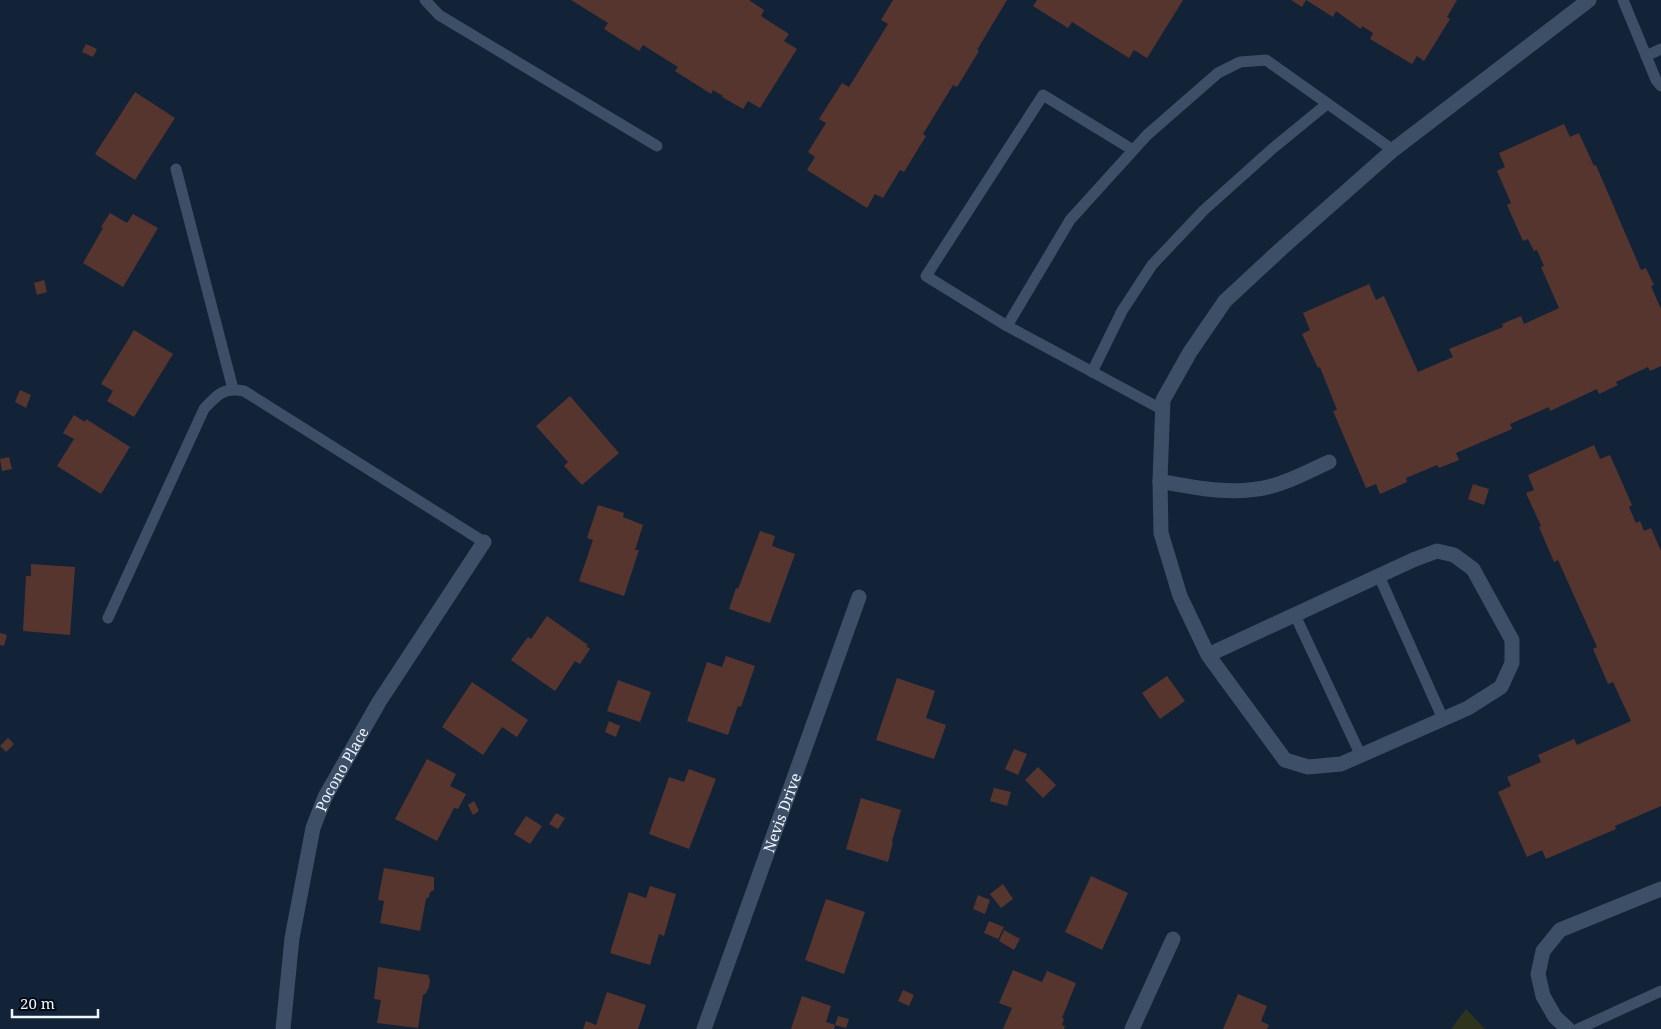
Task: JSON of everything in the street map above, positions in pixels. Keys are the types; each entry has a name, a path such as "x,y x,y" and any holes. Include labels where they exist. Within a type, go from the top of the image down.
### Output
{"street":[{"path":"1208,656 1413,560 1437,551 1454,555 1473,568 1512,640 1512,663 1501,686 1468,708 1341,764 1308,767 1285,760 1208,656 1180,596 1162,534 1160,481 1163,400 1190,352 1225,301 1393,150 1589,0"},
{"path":"1160,481 1237,491 1272,486 1329,462"},
{"name":"Pocono Place","path":"284,1029 292,938 313,828 325,797 379,702 484,542"},
{"name":"Nevis Drive","path":"704,1029 859,597"},
{"path":"1568,1029 1555,1017 1543,996 1538,974 1543,951 1560,930 1661,888"},
{"path":"1132,1029 1173,939"}],"lane":[{"path":"424,0 439,15 657,146"},
{"path":"1623,0 1656,80 1661,86"},
{"path":"1646,56 1661,50"},
{"path":"1007,326 1070,220 1147,135 1218,73 1240,62 1266,60 1393,150"},
{"path":"1133,150 1043,95 926,276 1007,326 1163,410"},
{"path":"1092,372 1122,311 1152,266 1204,210 1272,149 1327,104"},
{"path":"176,170 233,389"},
{"path":"108,618 204,409 220,393 233,389 244,391 484,542"},
{"path":"1379,576 1443,719"},
{"path":"1295,615 1361,756"},
{"path":"1578,1029 1661,991"}],"green space":[{"path":"1466,1009 1485,1029 1451,1029"}],"building":[{"path":"571,0 749,0 764,10 761,16 789,34 784,41 797,49 760,108 748,101 743,109 713,90 711,94 675,71 678,67 643,45 639,51 604,29 608,23"},
{"path":"893,0 1007,0 957,87 953,85 923,134 926,136 904,172 900,170 883,198 875,194 867,208 807,170 815,157 808,152 826,123 819,119 842,83 849,87 888,24 881,20"},
{"path":"1037,0 1183,0 1147,58 1134,50 1129,58 1072,22 1068,28 1033,6"},
{"path":"1291,0 1306,0 1302,7"},
{"path":"1306,0 1457,0 1447,17 1450,19 1424,61 1417,56 1412,64 1370,39 1373,33 1362,26 1361,29 1336,11 1333,17"},
{"path":"86,44 97,49 93,57 82,52"},
{"path":"135,92 175,118 135,180 95,154"},
{"path":"1564,124 1570,137 1579,133 1594,166 1596,165 1641,270 1646,268 1654,285 1651,286 1661,309 1661,366 1650,371 1648,367 1616,382 1618,385 1599,394 1597,389 1550,411 1549,407 1510,424 1512,429 1456,453 1459,460 1439,468 1437,465 1406,478 1407,482 1380,494 1376,484 1366,488 1333,411 1337,410 1320,367 1318,368 1302,334 1310,330 1303,313 1369,284 1376,300 1384,296 1418,372 1453,357 1449,349 1503,327 1502,324 1521,316 1524,324 1559,308 1541,267 1544,266 1537,250 1534,251 1528,239 1523,241 1507,205 1511,203 1497,171 1505,167 1499,153"},
{"path":"110,213 127,223 133,214 158,228 123,287 83,263"},
{"path":"44,280 47,292 37,295 34,283"},
{"path":"134,330 173,354 134,417 107,401 113,391 101,384"},
{"path":"20,390 31,395 26,408 15,402"},
{"path":"570,396 619,453 582,485 564,466 568,462 536,426"},
{"path":"74,415 85,422 86,419 130,447 101,494 57,466 74,439 63,433"},
{"path":"1594,445 1600,459 1610,455 1632,505 1629,507 1636,523 1640,521 1644,531 1651,528 1661,551 1661,806 1615,826 1616,829 1546,859 1542,850 1527,857 1498,792 1511,786 1507,777 1541,762 1538,755 1574,739 1577,745 1631,721 1613,682 1608,684 1593,649 1597,647 1558,560 1554,562 1526,493 1534,490 1528,475"},
{"path":"9,457 12,469 2,471 0,459"},
{"path":"1473,484 1489,489 1484,505 1468,499"},
{"path":"598,505 624,513 623,517 643,525 635,550 639,550 624,596 579,581 593,540 587,538"},
{"path":"760,531 775,536 772,546 795,554 770,623 729,609"},
{"path":"31,564 75,567 70,635 23,631 26,576 31,576"},
{"path":"547,616 588,645 586,646 590,649 580,664 575,661 555,691 511,660 528,637 531,639"},
{"path":"0,633 7,635 4,646 0,645"},
{"path":"726,656 755,666 741,707 738,706 728,735 687,721 707,662 722,667"},
{"path":"1167,676 1185,701 1160,719 1142,693"},
{"path":"897,678 935,691 926,718 946,725 934,759 876,740"},
{"path":"618,680 651,692 640,722 607,711"},
{"path":"472,682 528,720 517,737 502,727 483,755 442,727"},
{"path":"609,721 620,726 616,737 605,732"},
{"path":"8,738 14,744 6,752 0,746"},
{"path":"1014,749 1027,754 1018,775 1005,769"},
{"path":"427,759 456,774 450,786 466,794 458,809 454,808 437,841 395,819"},
{"path":"1038,767 1056,785 1043,798 1025,780"},
{"path":"689,769 716,779 689,849 649,834 669,777 684,782"},
{"path":"994,788 1011,792 1007,806 990,801"},
{"path":"861,798 901,810 888,862 846,849"},
{"path":"474,801 479,811 473,815 468,805"},
{"path":"556,813 565,818 558,829 549,824"},
{"path":"526,816 542,826 530,844 514,834"},
{"path":"384,868 434,877 434,890 430,892 429,897 426,899 420,931 380,923 384,901 378,900"},
{"path":"1091,876 1128,893 1102,950 1065,932"},
{"path":"1003,884 1013,899 1001,908 990,894"},
{"path":"650,886 676,894 664,936 659,934 650,965 610,953 629,892 646,898"},
{"path":"978,895 990,900 985,914 973,909"},
{"path":"826,899 865,912 844,974 805,960"},
{"path":"989,921 1004,927 998,939 984,933"},
{"path":"1004,930 1020,939 1014,950 999,941"},
{"path":"378,967 428,975 430,980 429,987 423,995 418,1028 377,1023 381,1000 374,999"},
{"path":"1013,970 1042,982 1047,971 1076,983 1062,1018 1064,1019 1062,1025 1065,1026 1064,1029 1003,1029 1012,1008 999,1003"},
{"path":"903,990 914,995 909,1006 898,1001"},
{"path":"607,992 646,1005 638,1029 583,1029 586,1021 596,1025"},
{"path":"1238,994 1267,1006 1261,1021 1269,1025 1267,1029 1223,1029"},
{"path":"802,996 831,1006 826,1022 835,1025 834,1029 791,1029"},
{"path":"838,1016 849,1019 846,1028 835,1025"}]}
